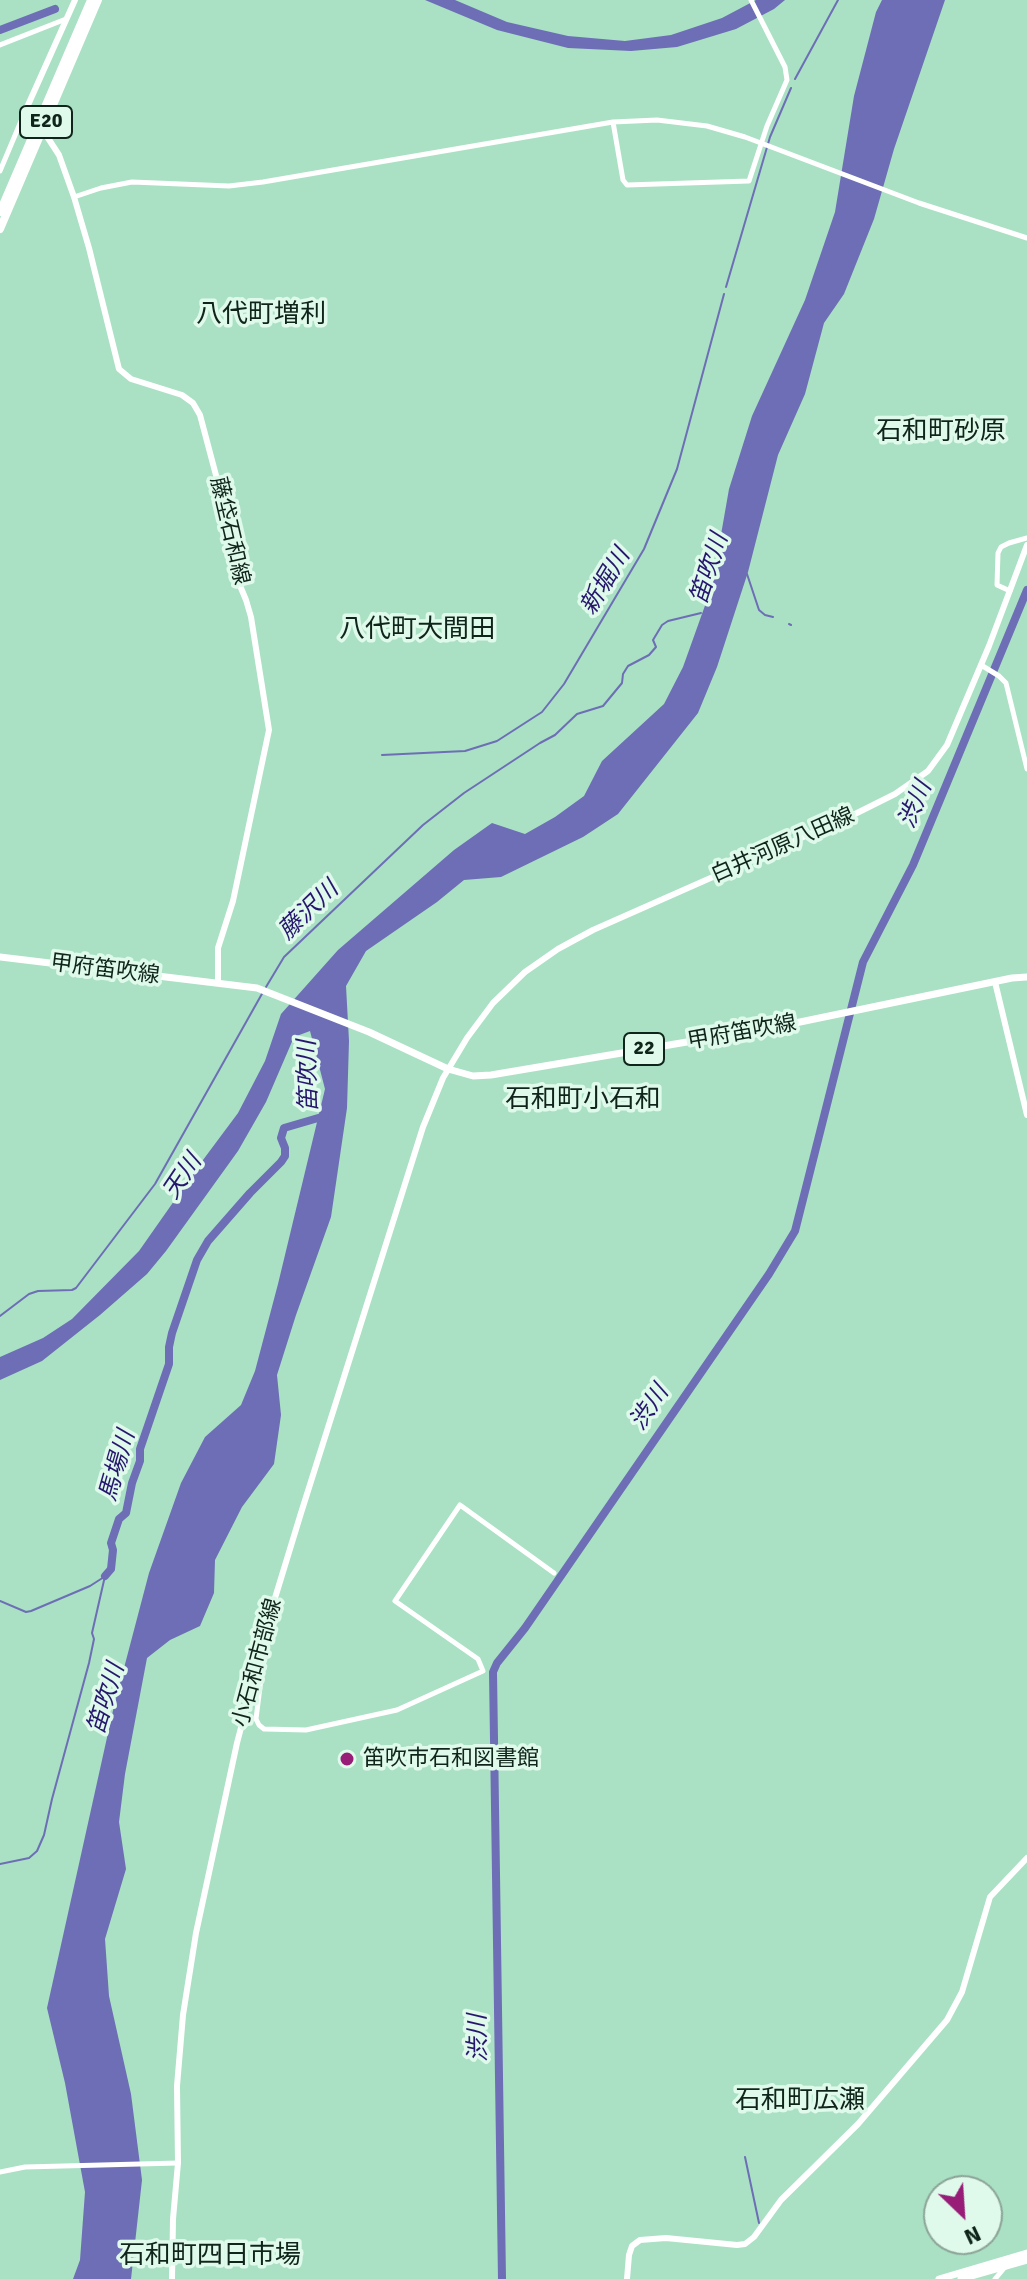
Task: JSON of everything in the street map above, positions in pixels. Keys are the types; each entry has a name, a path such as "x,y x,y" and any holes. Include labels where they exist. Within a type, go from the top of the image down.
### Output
{"highway":[{"name":"E20","path":"0,229 87,17 91,0"},
{"name":"E20","path":"0,212 87,17 98,0"}],"main road":[{"path":"34,119 24,114 75,0"},
{"name":"藤垈石和線","path":"46,135 59,155 74,197 119,369 131,379 182,395 193,403 200,415 226,513 233,569 249,609 269,730 233,901 218,948 218,983"},
{"name":"白井河原八田線","path":"445,1067 493,1003 525,972 558,949 593,930 853,815 895,794 928,771 947,745 985,666 1027,545"},
{"name":"甲府笛吹線","path":"0,957 257,988 473,1076 841,1015 1027,977"},
{"path":"995,982 1027,1115"},
{"name":"小石和市部線","path":"172,2279 177,2086 183,2015 191,1962 237,1743 297,1526 418,1141 445,1067"},
{"path":"627,2279 632,2246 640,2240 697,2240 737,2245 745,2244 754,2237 781,2200 858,2124 947,2020 962,1992 990,1897 1027,1858"},
{"path":"939,2279 1027,2253"},
{"path":"961,2279 1027,2260"}],"street":[{"path":"613,122 623,180 627,185 749,181 767,126 787,80 785,67 752,0"},
{"path":"0,45 66,19"},
{"path":"0,171 24,114"},
{"path":"74,197 132,182 229,186 263,182 613,122 657,120 687,123 745,137 919,203 1027,238"},
{"path":"1010,591 997,585 998,553 1001,547 1027,538"},
{"path":"985,666 999,676 1008,688 1027,769"},
{"path":"259,1658 263,1663 256,1719 264,1729 306,1730 397,1710 483,1671 478,1659 395,1601 460,1505 554,1573"},
{"path":"0,2172 25,2167 174,2163"},
{"path":"995,2279 1005,2266"}],"water":[{"path":"425,0 455,0 507,22 568,36 625,41 671,35 722,18 756,0 785,0 736,29 677,47 631,51 568,48 497,30"},
{"path":"882,0 945,0 894,149 874,219 844,294 824,323 805,394 778,455 748,572 717,667 698,713 618,814 583,837 501,877 464,880 366,951 346,986 349,1041 347,1108 331,1217 277,1375 281,1415 274,1464 242,1507 215,1560 214,1593 200,1626 170,1640 147,1658 125,1774 119,1822 126,1869 105,1939 109,1996 131,2094 142,2180 131,2279 73,2279 80,2260 85,2192 65,2083 47,2008 114,1706 149,1573 181,1483 205,1437 241,1405 255,1371 325,1089 310,1031 294,1037 266,1102 238,1151 147,1274 42,1361 0,1380 0,1357 43,1338 72,1319 139,1251 238,1113 265,1061 281,1014 338,950 454,850 492,823 525,834 584,796 602,761 664,704 683,667 712,586 729,489 752,416 805,300 835,212 854,96"}],"waterway":[{"name":"新堀川","path":"795,79 838,0"},
{"path":"0,30 55,9"},
{"name":"新堀川","path":"726,287 770,137 791,88"},
{"name":"新堀川","path":"382,755 465,751 497,741 542,712 564,684 644,549 677,469 724,294"},
{"path":"747,574 759,610 773,617"},
{"name":"渋川","path":"502,2279 493,1672 769,1274 795,1231 863,962 913,865 1027,590"},
{"name":"藤沢川","path":"266,987 284,957 423,825 464,793 555,735 577,714 603,706 622,683 628,666 649,655 656,647 653,640 662,625 701,613"},
{"name":"藤沢川","path":"0,1316 29,1294 76,1288 155,1184 263,992"},
{"name":"馬場川","path":"105,1576 111,1569 111,1543 119,1519 126,1513 140,1461 140,1449 169,1364 172,1333 197,1260 208,1241 285,1156 281,1138 284,1128 325,1116"},
{"name":"馬場川","path":"0,1864 29,1858 37,1851 44,1835 89,1663 94,1639 92,1633 105,1576"},
{"path":"0,1601 26,1612 31,1611 104,1577"},
{"path":"745,2157 759,2223"}],"place":[{"name":"笛吹市石和図書館","path":"347,1759"}],"district":[{"name":"八代町増利","path":"261,315"},
{"name":"石和町砂原","path":"941,432"},
{"name":"八代町大間田","path":"417,630"},
{"name":"石和町小石和","path":"583,1100"},
{"name":"石和町広瀬","path":"800,2101"},
{"name":"石和町四日市場","path":"210,2256"}],"water label":[{"name":"笛吹川","path":"710,569"},
{"name":"笛吹川","path":"309,1076"},
{"name":"天川","path":"183,1177"},
{"name":"笛吹川","path":"107,1699"}]}
